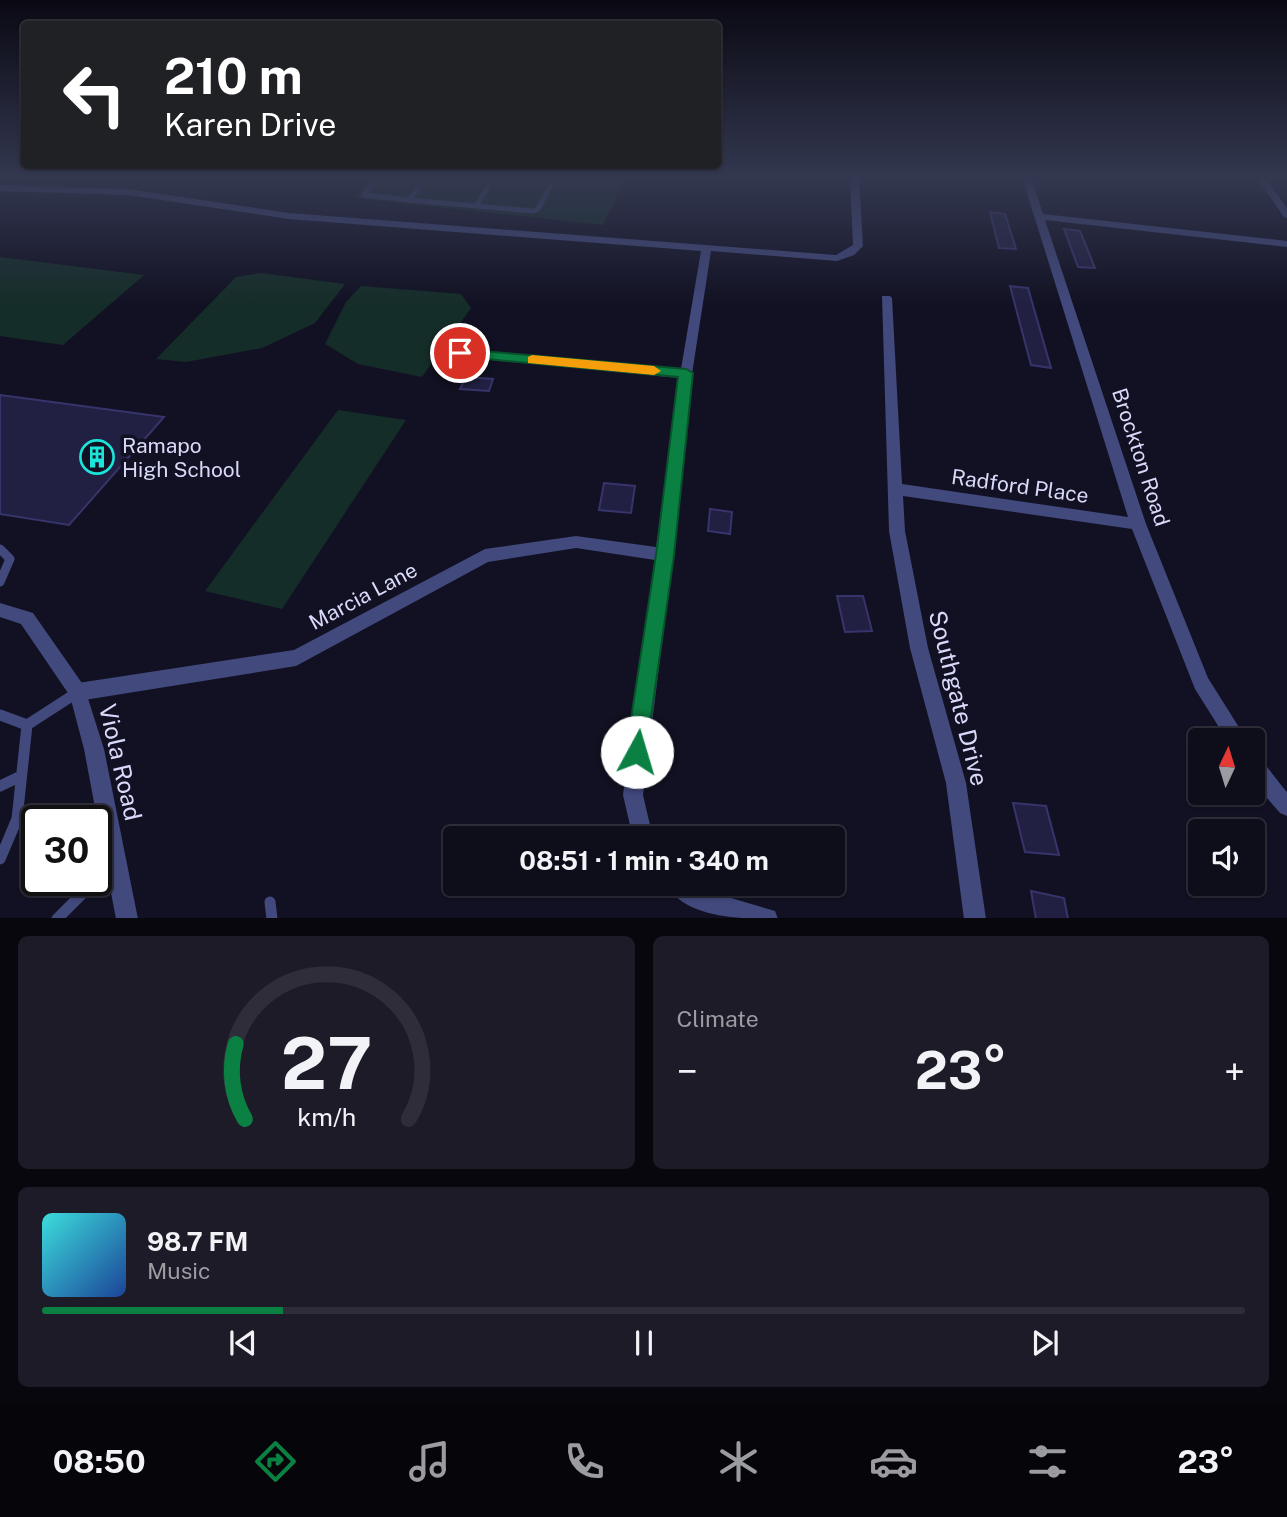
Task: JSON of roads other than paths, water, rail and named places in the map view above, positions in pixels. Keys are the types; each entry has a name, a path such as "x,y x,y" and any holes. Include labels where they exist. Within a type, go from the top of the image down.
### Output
{"street":[{"path":"338,220 838,258 858,246 856,220"},
{"name":"Brockton Road","path":"1039,220 1138,524 1201,683 1230,728"},
{"path":"1072,220 1287,244"},
{"path":"640,826 633,795 686,373 706,249"},
{"name":"Southgate Drive","path":"886,298 897,531 919,648 956,783 975,918"},
{"path":"460,353 686,373"},
{"name":"Radford Place","path":"895,489 1138,524"},
{"name":"Marcia Lane","path":"78,692 296,658 485,556 576,542 665,555"},
{"name":"Viola Road","path":"0,610 27,618 78,692 94,749 127,918"},
{"path":"1265,782 1287,806"},
{"path":"694,896 764,918"}],"lane":[{"path":"0,549 10,559 0,582"},
{"path":"27,725 78,692"},
{"path":"0,715 27,725"},
{"path":"0,859 17,819 27,725"},
{"path":"0,786 22,776"},
{"path":"112,865 116,861"},
{"path":"58,918 80,896"},
{"path":"270,902 272,918"}],"place":[{"name":"Ramapo High School","path":"97,457"}]}
